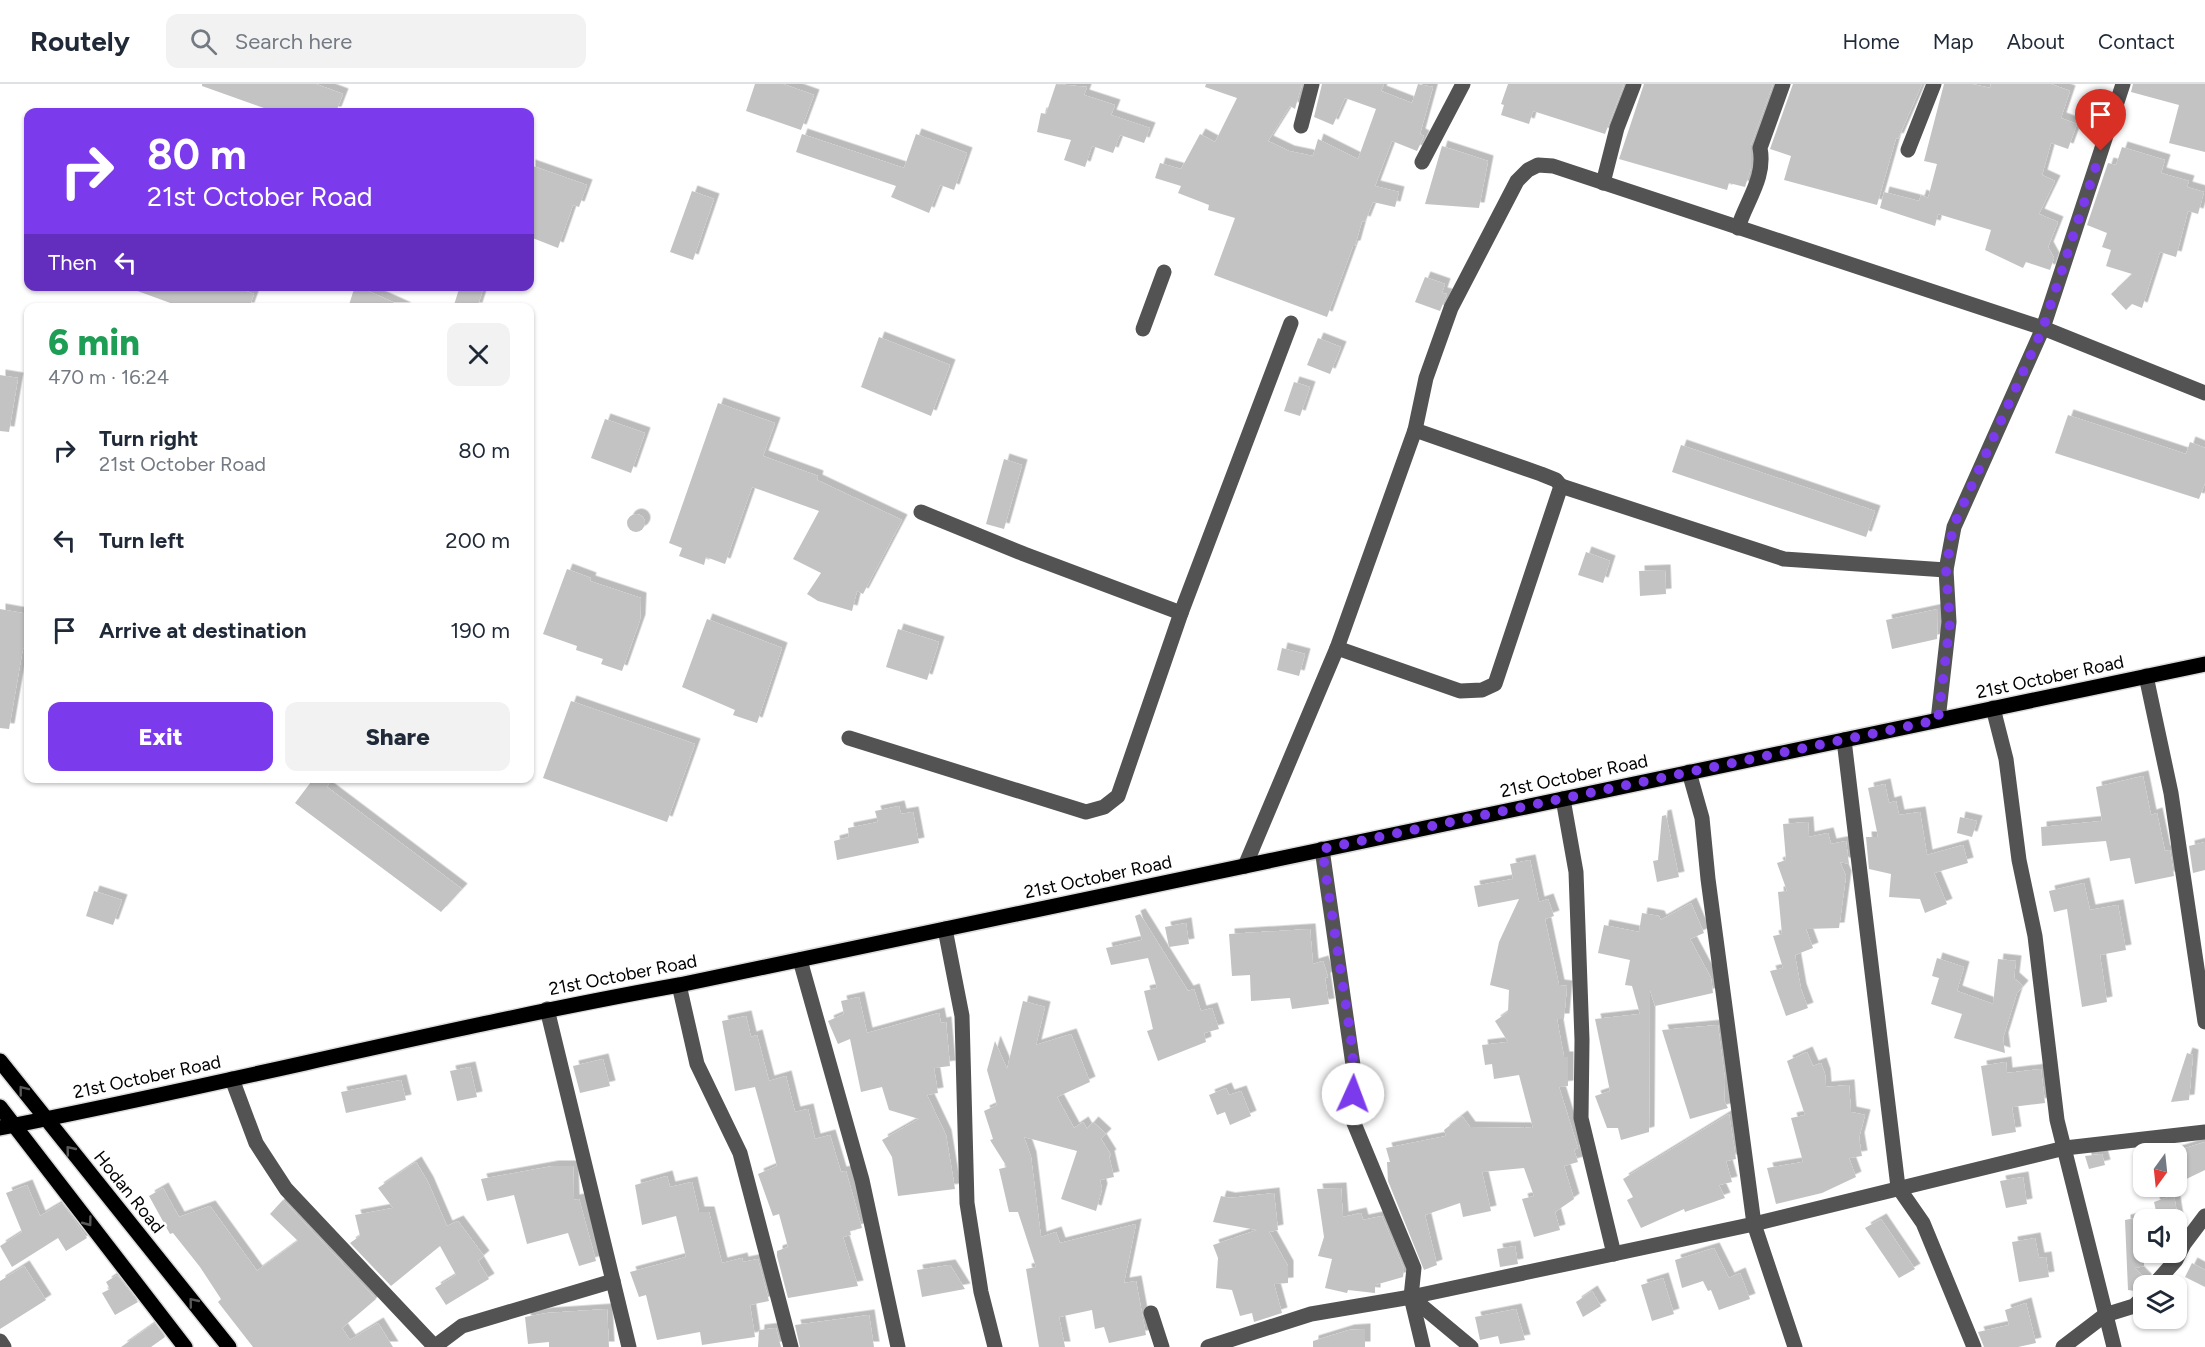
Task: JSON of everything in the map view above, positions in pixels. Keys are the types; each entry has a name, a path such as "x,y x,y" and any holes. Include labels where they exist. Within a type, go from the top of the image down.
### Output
{"main road":[{"name":"21st October Road","path":"7,1126 439,1036 547,1009 800,960 2205,664"},
{"name":"Hodan Road","path":"0,1060 230,1347"},
{"path":"0,1107 7,1126 185,1347"}],"street":[{"path":"1301,126 1312,84"},
{"path":"1422,162 1463,84"},
{"path":"1603,183 1617,128 1634,84"},
{"path":"1738,228 1756,187 1762,158 1760,148 1783,84"},
{"path":"1908,150 1934,84"},
{"path":"1938,720 1950,622 1946,570 1953,527 2043,328 2123,84"},
{"path":"1245,866 1337,648 1415,430 1425,378 1451,308 1517,181 1528,170 1538,165 1553,166 2043,328 2205,393"},
{"path":"1143,329 1164,272"},
{"path":"849,738 1086,812 1104,807 1118,796 1181,613 1291,323"},
{"path":"1415,430 1541,474 1556,480 1561,486 1784,559 1946,570"},
{"path":"1337,648 1460,691 1482,690 1496,684 1561,486"},
{"path":"921,512 1024,554 1181,613"},
{"path":"2146,676 2171,793 2205,1022"},
{"path":"1993,708 2006,759 2019,860 2040,972 2051,1079 2065,1148 2114,1347"},
{"path":"1844,740 1898,1187 1923,1223 1974,1347"},
{"path":"1689,772 1702,818 1709,891 1754,1224 1795,1347"},
{"path":"1563,799 1576,872 1582,1040 1581,1118 1614,1254"},
{"path":"1322,849 1354,1072 1351,1116 1414,1268 1412,1297 1423,1347"},
{"path":"945,929 962,1016 967,1203 981,1293 995,1347"},
{"path":"800,960 862,1180 898,1347"},
{"path":"679,985 697,1064 740,1153 791,1347"},
{"path":"547,1009 629,1347"},
{"path":"232,1079 256,1143 286,1189 435,1347 462,1326 613,1281"},
{"path":"1208,1347 1311,1314 1412,1297 1754,1224 2065,1148 2205,1132"},
{"path":"2163,1275 2176,1260 2184,1244 2205,1216"},
{"path":"1412,1297 1471,1347"},
{"path":"2062,1347 2105,1315 2133,1306"},
{"path":"1151,1313 1162,1347"},
{"path":"0,1341 4,1347"}],"building":[{"path":"202,84 316,84 343,94 338,108 264,108 202,86"},
{"path":"755,84 783,84 814,95 801,130 746,111"},
{"path":"1056,84 1087,87 1084,95 1115,105 1111,115 1150,128 1144,143 1120,135 1113,153 1092,146 1085,167 1064,160 1071,140 1037,132 1041,113 1046,114"},
{"path":"1206,84 1302,84 1295,109 1290,106 1268,141 1289,151 1313,156 1318,139 1358,159 1376,109 1345,98 1333,125 1314,117 1322,84 1384,84 1381,91 1412,103 1418,84 1433,87 1420,134 1424,136 1417,151 1392,141 1375,186 1399,192 1395,207 1373,202 1365,222 1362,221 1355,246 1353,246 1327,317 1214,275 1235,218 1208,210 1209,205 1178,193 1181,186 1155,178 1160,163 1181,169 1200,134 1215,142 1237,98 1205,87"},
{"path":"1508,84 1624,84 1605,134 1533,111 1529,124 1501,115 1504,105 1501,104"},
{"path":"1644,84 1773,84 1751,145 1751,168 1745,187 1729,183 1727,190 1619,159"},
{"path":"1793,84 1922,84 1898,139 1896,138 1877,205 1784,180 1791,156 1770,149"},
{"path":"1944,84 1972,84 1990,88 1991,84 2051,84 2070,91 2061,118 2077,124 2068,149 2051,143 2042,175 2055,181 2039,214 2058,222 2048,247 2054,258 2050,270 2026,262 2023,268 1985,250 1991,230 1938,214 1935,226 1880,208 1884,192 1919,201 1921,195 1928,198 1937,164 1924,161"},
{"path":"2133,84 2205,84 2205,152 2169,143 2179,105 2131,92"},
{"path":"802,134 904,168 916,134 967,153 954,190 940,185 929,213 891,197 896,186 796,152"},
{"path":"1442,146 1488,161 1479,208 1425,204"},
{"path":"2122,147 2165,160 2161,173 2189,181 2187,187 2204,192 2198,214 2188,211 2176,257 2160,252 2142,308 2132,304 2126,310 2111,294 2132,274 2106,266 2111,250 2102,247 2107,233 2087,225 2108,163 2116,165"},
{"path":"534,166 587,185 579,207 573,205 558,248 534,239"},
{"path":"692,191 714,199 693,260 670,252"},
{"path":"1425,277 1445,284 1442,293 1447,294 1440,311 1415,302"},
{"path":"137,291 246,291 254,294 251,303 170,303"},
{"path":"353,291 368,291 395,303 350,303"},
{"path":"458,291 482,291 479,303 455,303"},
{"path":"879,337 950,365 931,416 861,387"},
{"path":"1318,338 1341,347 1330,374 1307,365"},
{"path":"0,375 18,378 9,432 0,431"},
{"path":"1294,382 1310,387 1300,416 1284,411"},
{"path":"718,403 775,423 763,456 818,476 817,480 902,520 863,594 857,591 852,611 818,601 807,594 821,573 793,559 819,511 752,487 725,564 706,557 704,565 679,556 682,548 669,543"},
{"path":"2068,415 2186,454 2190,442 2205,448 2205,483 2199,499 2055,453"},
{"path":"605,419 645,433 631,473 591,458"},
{"path":"1681,445 1875,511 1866,537 1672,472"},
{"path":"1004,459 1022,465 1004,529 986,524"},
{"path":"636,514 642,517 645,523 642,529 636,532 630,529 627,523 630,517"},
{"path":"1586,552 1610,561 1603,583 1578,575"},
{"path":"567,569 591,578 590,581 641,598 640,620 622,671 601,664 603,659 576,650 577,646 543,634"},
{"path":"1665,570 1666,594 1640,596 1639,571"},
{"path":"0,609 24,613 24,648 9,729 0,728"},
{"path":"1938,609 1937,639 1892,649 1886,620"},
{"path":"707,619 782,648 757,723 733,715 735,710 682,687"},
{"path":"898,629 939,642 927,680 886,667"},
{"path":"1282,648 1305,654 1299,676 1277,670"},
{"path":"571,701 695,744 667,822 543,778"},
{"path":"2143,776 2151,815 2157,813 2165,851 2170,850 2174,876 2135,884 2130,858 2110,861 2106,841 2042,846 2041,827 2102,821 2096,787"},
{"path":"310,783 329,783 327,787 462,889 441,912 295,803"},
{"path":"1885,784 1889,803 1896,801 1899,815 1920,812 1927,855 1963,845 1968,863 1934,873 1947,904 1925,913 1920,899 1889,897 1891,874 1869,869 1866,837 1878,837 1868,788"},
{"path":"899,806 901,814 913,812 919,843 837,860 834,841 849,837 848,828 878,822 875,811"},
{"path":"1666,815 1679,877 1657,882 1653,861 1658,860 1662,816"},
{"path":"1960,817 1977,821 1972,837 1957,833"},
{"path":"1808,822 1809,837 1828,833 1831,844 1846,841 1849,864 1840,862 1846,876 1839,928 1806,929 1813,948 1795,955 1801,989 1808,1008 1786,1016 1770,971 1783,968 1773,936 1782,934 1778,892 1787,891 1777,863 1786,860 1783,824"},
{"path":"2205,842 2205,870 2193,873 2189,846"},
{"path":"1530,860 1539,902 1548,899 1554,916 1545,919 1559,985 1567,986 1564,1019 1557,1019 1564,1057 1568,1057 1568,1086 1559,1087 1578,1148 1574,1150 1578,1162 1564,1166 1574,1199 1555,1212 1560,1230 1534,1237 1522,1199 1534,1196 1524,1168 1482,1172 1491,1211 1463,1217 1460,1203 1425,1215 1437,1265 1424,1270 1388,1181 1387,1162 1390,1162 1386,1148 1446,1136 1444,1130 1462,1116 1470,1127 1533,1128 1519,1075 1494,1079 1492,1064 1485,1065 1482,1045 1508,1042 1495,1021 1508,1012 1509,990 1490,985 1499,942 1519,899 1478,907 1474,886 1513,879 1510,864"},
{"path":"2084,883 2090,910 2118,905 2126,950 2100,955 2107,1002 2082,1007 2067,909 2054,912 2049,891"},
{"path":"94,891 122,900 113,925 86,916"},
{"path":"1691,903 1704,933 1690,939 1711,978 1713,993 1655,1006 1650,990 1649,1132 1621,1140 1618,1128 1607,1128 1595,1096 1610,1091 1595,1019 1640,1014 1632,986 1625,985 1630,960 1598,953 1604,925 1639,932 1642,913 1659,916 1661,920"},
{"path":"1140,914 1188,991 1194,989 1201,1011 1212,1008 1219,1029 1204,1033 1206,1042 1158,1061 1147,1031 1153,1029 1144,991 1157,988 1148,958 1111,965 1106,948 1142,940 1135,916"},
{"path":"1186,923 1189,944 1169,947 1165,927"},
{"path":"1310,929 1313,964 1323,961 1328,977 1325,978 1329,1004 1292,1009 1290,998 1251,1001 1250,975 1232,976 1229,934"},
{"path":"1937,958 1964,967 1957,991 1993,1004 1998,959 2016,961 2014,978 2023,986 2017,993 2003,1038 2005,1053 1954,1038 1962,1014 1931,1004 1939,978 1932,976"},
{"path":"859,997 867,1033 939,1013 941,1023 946,1022 950,1066 934,1068 938,1093 927,1095 946,1135 955,1189 898,1196 892,1157 882,1140 919,1119 889,1110 882,1087 861,1092 850,1039 838,1044 828,1021 844,1014 841,1001"},
{"path":"1023,1001 1045,1007 1036,1045 1071,1034 1090,1082 1057,1097 1074,1128 1083,1122 1087,1129 1093,1122 1106,1134 1101,1139 1111,1155 1109,1156 1114,1177 1100,1180 1102,1189 1096,1211 1061,1199 1077,1151 1024,1137 1031,1157 1041,1237 1056,1232 1060,1243 1136,1224 1124,1283 1136,1281 1146,1335 1109,1343 1104,1327 1095,1329 1092,1310 1059,1317 1065,1347 1039,1347 1026,1269 1036,1267 1018,1212 1009,1212 999,1169 1007,1167 990,1140 993,1139 984,1111 997,1105 987,1070 995,1041 1007,1069"},
{"path":"746,1016 751,1037 757,1035 769,1081 786,1076 795,1112 808,1109 815,1139 830,1135 841,1172 846,1171 862,1228 850,1231 851,1235 843,1237 858,1286 788,1298 777,1251 788,1247 779,1214 773,1216 758,1174 777,1166 755,1087 735,1091 722,1021"},
{"path":"1718,1025 1725,1080 1724,1100 1728,1108 1690,1119 1662,1030"},
{"path":"1807,1052 1813,1066 1821,1063 1826,1087 1849,1085 1851,1112 1865,1115 1859,1138 1862,1156 1849,1158 1856,1177 1822,1193 1776,1204 1767,1168 1803,1162 1791,1118 1805,1115 1787,1061"},
{"path":"2187,1053 2193,1055 2189,1100 2171,1102"},
{"path":"603,1059 610,1086 580,1093 573,1066"},
{"path":"2006,1062 2007,1073 2041,1069 2045,1103 2012,1107 2016,1132 1992,1136 1981,1066"},
{"path":"470,1067 477,1097 457,1101 450,1071"},
{"path":"401,1080 406,1100 346,1113 341,1092"},
{"path":"1226,1088 1229,1095 1241,1091 1251,1116 1230,1125 1225,1112 1217,1115 1209,1095"},
{"path":"1729,1114 1736,1159 1726,1161 1732,1182 1719,1185 1725,1198 1685,1212 1684,1209 1641,1228 1627,1200 1633,1197 1623,1179"},
{"path":"2205,1142 2205,1170 2187,1179 2187,1148"},
{"path":"2102,1154 2105,1165 2089,1169 2085,1156"},
{"path":"416,1162 428,1182 447,1226 458,1221 484,1256 478,1261 489,1279 446,1305 435,1288 456,1275 440,1246 391,1286 350,1243 360,1236 355,1215 393,1208 378,1188"},
{"path":"553,1166 573,1166 574,1200 579,1199 596,1261 579,1266 568,1233 527,1244 514,1195 487,1201 481,1179"},
{"path":"667,1176 670,1187 692,1182 699,1212 709,1212 722,1263 742,1258 743,1262 758,1259 769,1301 750,1305 755,1337 702,1345 700,1332 657,1340 646,1295 639,1297 630,1272 686,1257 676,1216 642,1225 635,1185"},
{"path":"2023,1177 2027,1204 2006,1208 2000,1181"},
{"path":"27,1185 40,1216 62,1203 87,1238 66,1251 58,1238 12,1267 0,1246 22,1232 6,1193"},
{"path":"163,1188 179,1217 210,1206 257,1271 298,1241 270,1214 283,1200 376,1299 342,1328 350,1340 378,1323 393,1347 253,1347 218,1302 221,1299 200,1267 173,1233 170,1234 149,1196"},
{"path":"1341,1188 1343,1217 1361,1213 1363,1220 1382,1216 1404,1269 1403,1277 1375,1285 1375,1293 1348,1290 1347,1293 1325,1288 1332,1259 1318,1256 1324,1237 1317,1189"},
{"path":"1274,1193 1278,1230 1269,1232 1288,1266 1288,1283 1274,1284 1282,1313 1254,1322 1252,1313 1240,1316 1232,1290 1216,1288 1218,1258 1213,1245 1257,1230 1213,1222 1221,1196 1230,1198"},
{"path":"2174,1197 2176,1209 2156,1209 2154,1202"},
{"path":"2133,1218 2133,1263 2144,1263 2144,1266 2135,1268 2142,1275 2133,1275 2133,1291 2128,1290 2125,1220"},
{"path":"1881,1219 1915,1269 1899,1278 1865,1228"},
{"path":"2035,1238 2039,1258 2046,1257 2049,1277 2019,1282 2012,1242"},
{"path":"1515,1246 1518,1264 1500,1267 1497,1249"},
{"path":"1714,1248 1729,1278 1740,1273 1750,1299 1719,1310 1711,1290 1708,1291 1703,1281 1682,1288 1675,1260"},
{"path":"2192,1263 2205,1270 2205,1287 2187,1278 2186,1275"},
{"path":"950,1265 965,1289 922,1297 917,1270"},
{"path":"24,1266 46,1300 0,1329 0,1281"},
{"path":"117,1275 138,1302 115,1315 102,1293 110,1289 106,1282"},
{"path":"1663,1278 1674,1314 1652,1321 1641,1285"},
{"path":"1592,1291 1601,1306 1583,1317 1576,1302"},
{"path":"2026,1303 2036,1343 2018,1347 1984,1347 1978,1332 2009,1325 2005,1310"},
{"path":"607,1309 609,1347 549,1347 549,1342 528,1344 525,1317 547,1313"},
{"path":"1516,1309 1525,1340 1500,1344 1498,1336 1480,1340 1475,1317"},
{"path":"869,1315 874,1347 800,1347 795,1325"},
{"path":"155,1323 165,1337 151,1347 121,1347"},
{"path":"776,1328 781,1347 758,1347 759,1330"},
{"path":"1365,1329 1365,1347 1313,1347 1313,1341 1349,1330"}],"route":[{"path":"1353,1094 1351,1039 1322,849 1938,720 1950,622 1946,570 1953,527 2043,328 2101,151"}]}
